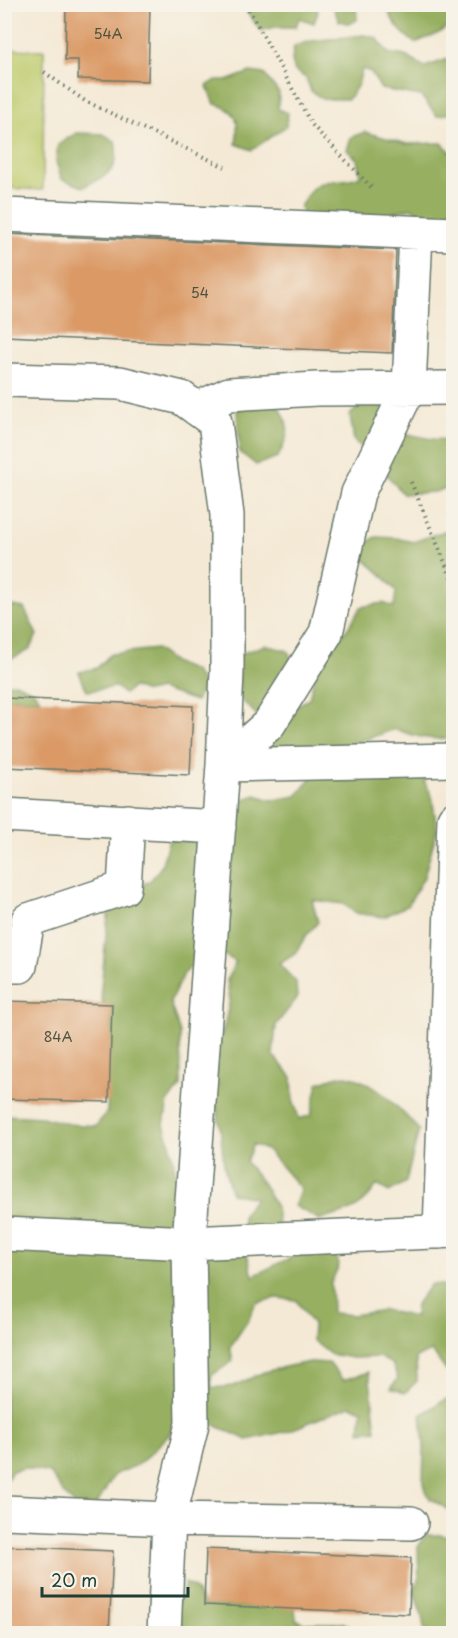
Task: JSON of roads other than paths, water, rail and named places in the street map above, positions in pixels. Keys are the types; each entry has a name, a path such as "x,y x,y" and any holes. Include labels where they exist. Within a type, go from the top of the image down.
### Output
{"lane":[{"path":"4,215 453,234"},
{"path":"223,765 268,724 326,633 358,493 409,388 416,233"},
{"path":"4,381 120,384 182,398 215,422 227,515 227,671 223,765 189,1243 192,1424 169,1519 164,1634"},
{"path":"197,409 228,394 317,389 453,388"},
{"path":"223,765 453,760"},
{"path":"4,815 219,826"},
{"path":"4,1234 189,1243 447,1232 453,819"},
{"path":"4,966 20,966 28,920 124,888 128,821"},
{"path":"4,1512 169,1519 411,1523"}]}
